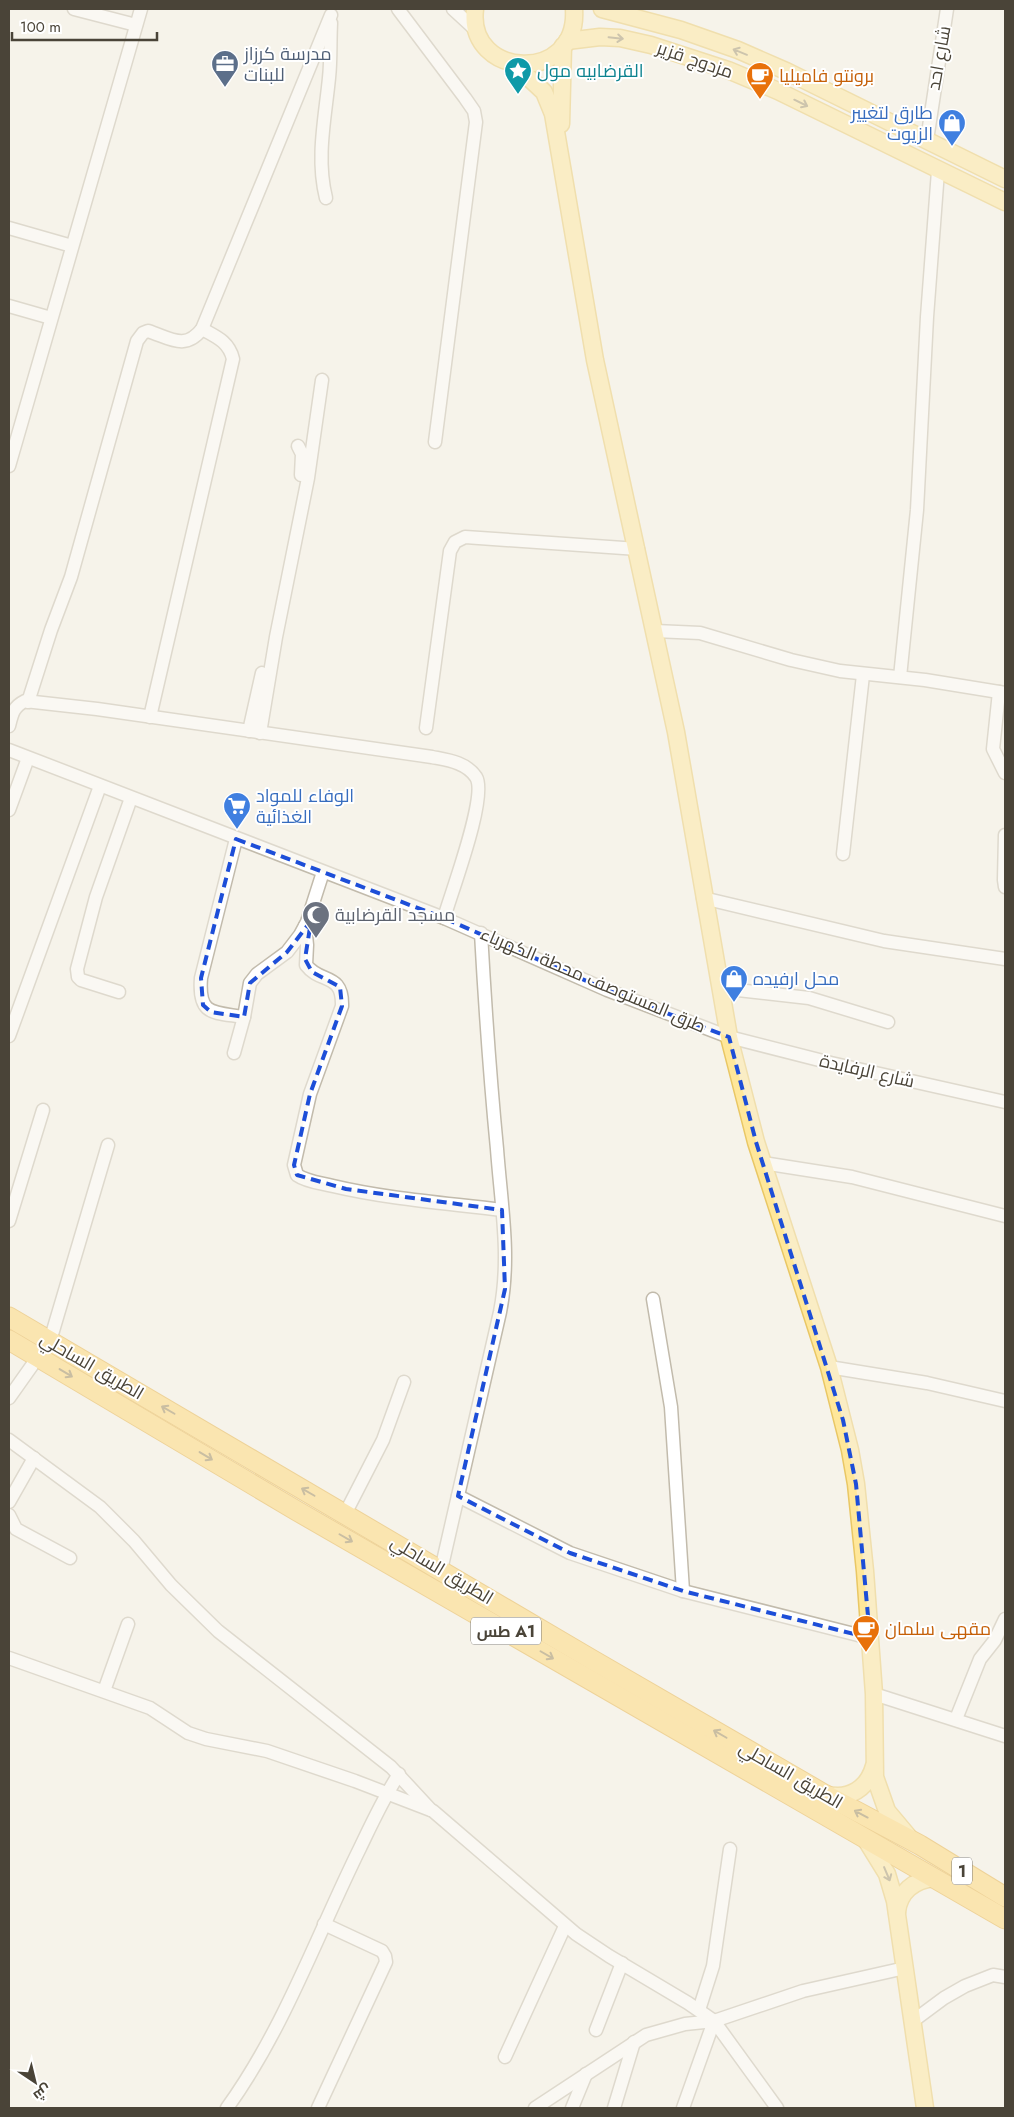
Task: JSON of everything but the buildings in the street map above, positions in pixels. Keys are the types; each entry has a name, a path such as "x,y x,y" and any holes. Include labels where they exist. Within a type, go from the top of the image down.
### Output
{"highway":[{"name":"الطريق الساحلي","path":"9,1317 824,1794 920,1845 1005,1897"},
{"name":"الطريق الساحلي","path":"9,1340 298,1511 1005,1919"}],"main road":[{"path":"475,9 478,32 482,41 493,53 514,64 539,86 548,99 553,114 595,360 638,549 676,732 703,898 729,1037 745,1103 763,1163 829,1367 843,1420 856,1484 870,1638 874,1694 874,1766 878,1789 887,1811 901,1830 920,1845"},
{"path":"514,64 530,64 545,60 565,44 572,31 574,9"},
{"name":"مزدوج قزير","path":"602,9 681,30 738,50 786,71 1005,179"},
{"name":"مزدوج قزير","path":"565,44 600,37 620,38 650,45 728,70 778,91 938,171 1005,202"},
{"path":"562,163 561,93 565,44"},
{"path":"967,185 976,165"},
{"path":"824,1794 846,1796 859,1790 869,1779 874,1766"},
{"path":"865,1839 877,1855 887,1874 895,1900 925,2108"},
{"path":"897,1914 900,1898 911,1886 926,1879 934,1878"}],"street":[{"path":"74,9 136,26"},
{"path":"9,466 141,9"},
{"path":"398,9 474,111 476,122 435,442"},
{"path":"453,9 478,32"},
{"name":"شارع احد","path":"927,140 947,9"},
{"path":"326,198 320,166 329,76 332,12"},
{"path":"28,702 51,630 71,577 136,342 143,333 148,331 184,342 192,340 202,329 332,12"},
{"path":"900,677 914,543 924,406 927,317 938,171"},
{"path":"9,228 72,246"},
{"path":"9,306 51,318"},
{"path":"150,717 233,359 226,342 202,329"},
{"path":"254,732 276,637 308,478 322,380"},
{"path":"254,732 299,488 302,454 298,446"},
{"path":"426,728 450,551 455,542 464,537 638,549"},
{"path":"655,631 700,633 791,660 863,675 900,677 1002,693 993,749 1005,772"},
{"path":"843,854 863,675"},
{"path":"9,726 12,711 18,705 28,702 150,717 456,762 470,770 477,778 479,789 469,837 444,918"},
{"name":"طرق المستوصف محطة الكهرباء","path":"9,750 481,932 607,990 729,1037"},
{"path":"9,810 28,758"},
{"path":"9,1036 100,786"},
{"path":"119,992 81,980 78,977 77,969 96,897 131,798"},
{"path":"1005,835 1005,887"},
{"path":"236,838 201,978 200,994 203,1004 211,1012 244,1017"},
{"path":"234,1053 244,1017 250,983 257,974 287,952 306,926 324,872"},
{"path":"703,898 884,941 1005,959"},
{"path":"306,926 306,965 312,972 332,980 340,987 343,995 342,1006 310,1094 294,1165 297,1175 306,1180 346,1189 502,1210"},
{"path":"441,1570 504,1289 506,1252 486,1030 481,932"},
{"path":"720,988 809,998 888,1022"},
{"name":"شارع الرفايدة","path":"729,1037 832,1063 1005,1102"},
{"path":"9,1221 44,1110"},
{"path":"50,1341 108,1145"},
{"path":"763,1163 852,1177 1005,1216"},
{"path":"653,1299 671,1407 683,1591"},
{"path":"9,1398 38,1357"},
{"path":"829,1367 927,1383 1005,1400"},
{"path":"345,1514 383,1440 404,1382"},
{"path":"9,1440 86,1496 119,1524 171,1585 224,1636 399,1774 433,1812 565,1926 609,1956 700,2010 714,2021 777,2108"},
{"path":"9,1502 34,1458"},
{"path":"458,1496 570,1553 683,1591 870,1638"},
{"path":"9,1514 16,1530 70,1558"},
{"path":"956,1719 980,1659 995,1640 1005,1619"},
{"path":"104,1691 128,1624"},
{"path":"9,1658 150,1708 188,1733 225,1744 267,1751 387,1793 433,1812"},
{"path":"874,1694 1005,1736"},
{"path":"227,2108 264,2052 387,1793 399,1774"},
{"path":"700,2010 713,1966 730,1849"},
{"path":"318,2108 386,1962 386,1956 382,1951 324,1924"},
{"path":"505,2057 565,1926"},
{"path":"596,2030 622,1963"},
{"path":"536,2108 646,2035 685,2024 714,2021 803,1991 905,1968"},
{"path":"913,2020 965,1986 993,1975 1005,1977"},
{"path":"683,2108 714,2021"},
{"path":"614,2108 634,2042"},
{"path":"572,2108 586,2074"}],"highlighted area":[{"path":"236,839 444,918 607,990 729,1037 756,1142 843,1420 856,1484 870,1638 683,1591 570,1553 458,1496 505,1289 502,1210 346,1189 297,1175 294,1165 310,1094 342,1006 340,987 312,972 305,959 311,921 287,952 250,983 244,1017 211,1012 203,1005 201,978"}],"place":[{"name":"مدرسة كرزاز للبنات","path":"225,88"},
{"name":"القرضابيه مول","path":"518,95"},
{"name":"برونتو فاميليا","path":"760,100"},
{"name":"طارق لتغيير الزيوت","path":"952,147"},
{"name":"الوفاء للمواد الغذائية","path":"237,830"},
{"name":"مسجد القرضابية","path":"316,939"},
{"name":"محل ارفيده","path":"734,1003"},
{"name":"مقهى سلمان","path":"866,1653"}]}
